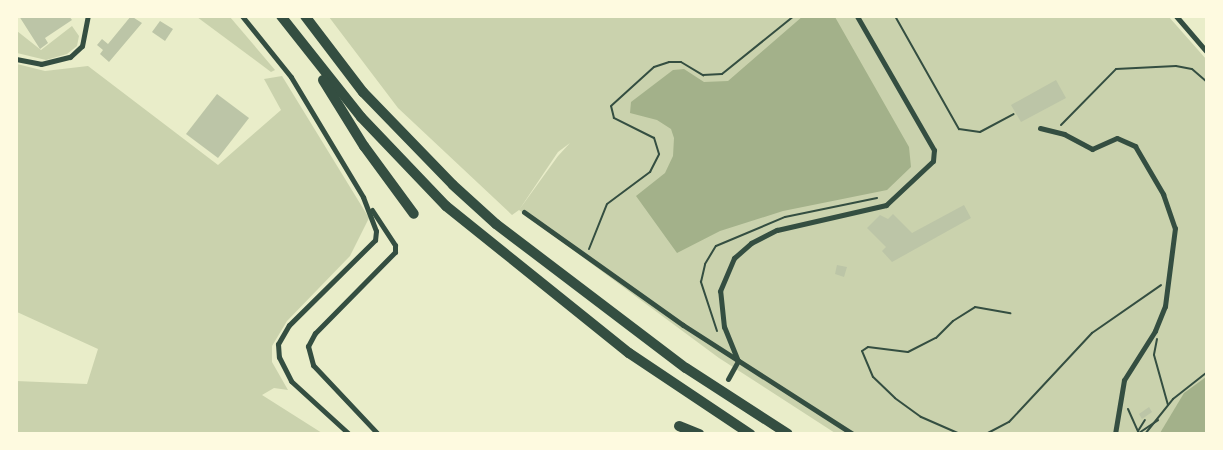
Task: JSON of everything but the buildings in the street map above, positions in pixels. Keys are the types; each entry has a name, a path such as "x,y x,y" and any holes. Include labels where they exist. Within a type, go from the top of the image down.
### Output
{"highway":[{"path":"281,16 360,117 446,206 629,353 750,434"},
{"path":"305,16 363,92 453,185 496,224 678,362 788,434"},
{"path":"292,31 364,146 414,214"},
{"path":"679,426 699,434"}],"street":[{"path":"16,59 41,64 70,57 82,46 88,16"},
{"path":"242,16 291,77 394,245 395,252 315,333 308,346 313,365 378,434"},
{"path":"738,361 728,344 720,291 732,261 744,248 777,230 886,205 933,161 934,150 857,16"},
{"path":"1176,16 1206,51"},
{"path":"1040,128 1054,131 1092,149 1117,138 1135,146 1163,195 1175,228 1165,306 1153,334 1124,380 1115,434"},
{"path":"349,434 291,381 279,357 278,344 289,325 375,240 376,231 363,197"},
{"path":"524,212 738,361 853,434"},
{"path":"728,379 738,361"}],"path":[{"path":"586,257 607,204 644,178 659,154 654,138 614,118 612,106 654,67 669,62 681,62 703,75 722,74 794,16"},
{"path":"895,16 957,127 977,133 1014,114"},
{"path":"1054,131 1116,69 1176,66 1192,69 1206,81"},
{"path":"728,344 715,329 701,290 701,274 716,246 785,217 889,195"},
{"path":"986,434 1009,423 1092,333 1168,280"},
{"path":"960,434 921,417 895,398 873,376 862,351 868,347 908,352 936,338 953,321 975,307 1010,314"},
{"path":"1153,334 1159,342 1154,355 1168,405"},
{"path":"1145,434 1168,405 1206,373"},
{"path":"1126,403 1139,433"},
{"path":"1139,433 1145,420"},
{"path":"1139,433 1158,420"}],"shaded area":[{"path":"803,16 835,17 909,147 911,167 887,190 783,211 720,231 677,253 636,196 665,173 673,156 674,138 671,129 657,120 630,113 631,102 673,70 684,69 704,82 728,81"},
{"path":"197,17 230,17 275,70 271,72"},
{"path":"329,17 1169,17 1206,59 1206,433 835,433 719,358 519,210 512,215 398,108","holes":["570,143 519,210 558,152"]},
{"path":"72,26 79,36 77,46 67,54 46,60 17,53 17,31 41,50"},
{"path":"17,64 45,71 88,66 218,165 281,110 264,79 282,76 369,218 350,256 287,321 272,346 272,362 288,390 274,388 262,395 322,433 17,433 16,381 87,384 98,349 17,312"},
{"path":"1206,377 1206,433 1160,433 1184,393"}]}
